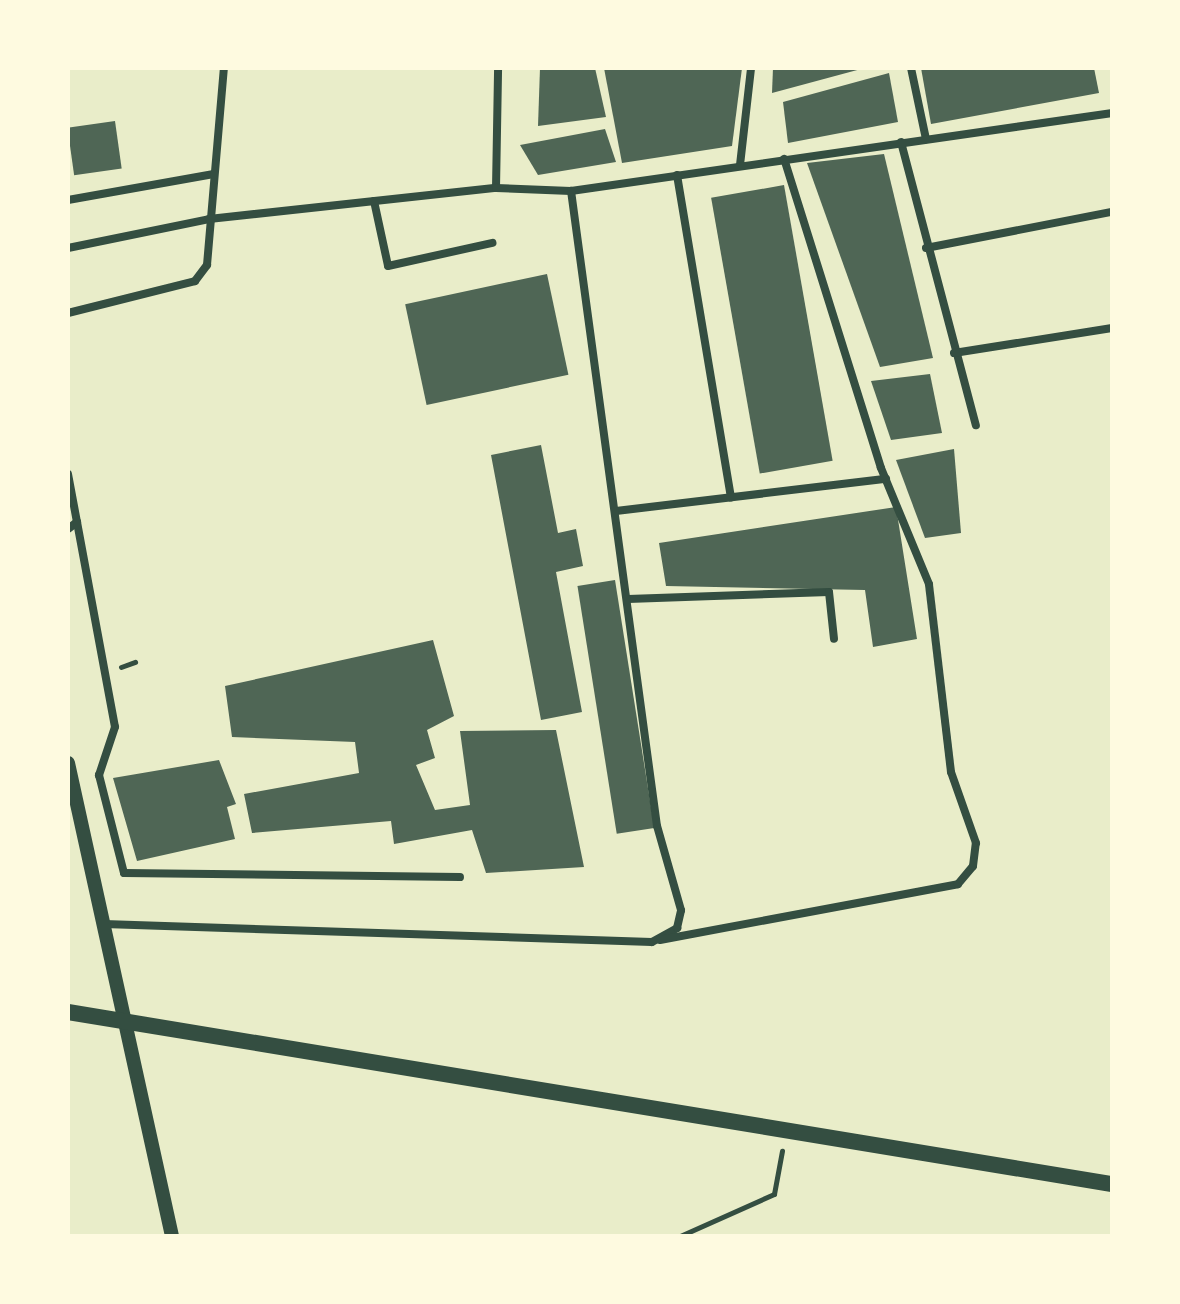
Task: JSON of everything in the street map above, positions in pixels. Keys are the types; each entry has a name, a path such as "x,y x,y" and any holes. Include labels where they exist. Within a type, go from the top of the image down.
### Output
{"main road":[{"path":"68,1012 1112,1184"}],"street":[{"path":"68,313 195,281 207,265 224,68"},
{"path":"496,188 498,68"},
{"path":"740,165 751,68"},
{"path":"911,68 926,139"},
{"path":"68,248 209,219 496,188 571,191 1112,113"},
{"path":"901,142 926,248 976,425"},
{"path":"104,924 652,942 958,884 973,866 976,843 951,772 929,584 881,468 784,159"},
{"path":"68,200 214,174"},
{"path":"677,175 731,498"},
{"path":"571,191 657,826 681,910 677,928 652,942"},
{"path":"374,201 388,266 492,243"},
{"path":"926,248 1112,212"},
{"path":"954,353 1112,328"},
{"path":"68,474 115,727 99,775 124,873 460,877"},
{"path":"616,511 886,479"},
{"path":"68,529 77,522"},
{"path":"628,599 829,592 834,639"},
{"path":"68,763 172,1236"}],"path":[{"path":"680,1236 774,1194 786,1130"}],"building":[{"path":"540,68 595,68 606,117 538,126"},
{"path":"604,68 742,68 732,146 622,163"},
{"path":"773,68 861,68 861,69 772,93"},
{"path":"921,68 1094,68 1099,93 931,124"},
{"path":"889,73 898,122 788,143 783,102"},
{"path":"115,121 122,169 74,175 68,128"},
{"path":"605,129 616,162 538,175 520,145"},
{"path":"884,154 933,358 880,367 807,163"},
{"path":"784,185 833,461 760,474 711,198"},
{"path":"547,274 568,375 427,405 405,304"},
{"path":"930,374 942,433 891,440 871,381"},
{"path":"541,445 558,533 576,529 583,566 556,572 582,712 541,720 491,455"},
{"path":"954,449 961,533 925,538 896,460"},
{"path":"896,507 917,639 873,647 865,590 666,586 659,543"},
{"path":"615,580 654,828 617,834 577,586"},
{"path":"433,640 454,716 427,730 435,758 416,765 435,810 470,805 460,731 556,730 584,867 486,873 472,830 394,844 391,821 252,833 244,794 359,773 355,742 232,737 225,686"},
{"path":"219,760 236,804 227,807 235,839 137,861 113,778"}]}
